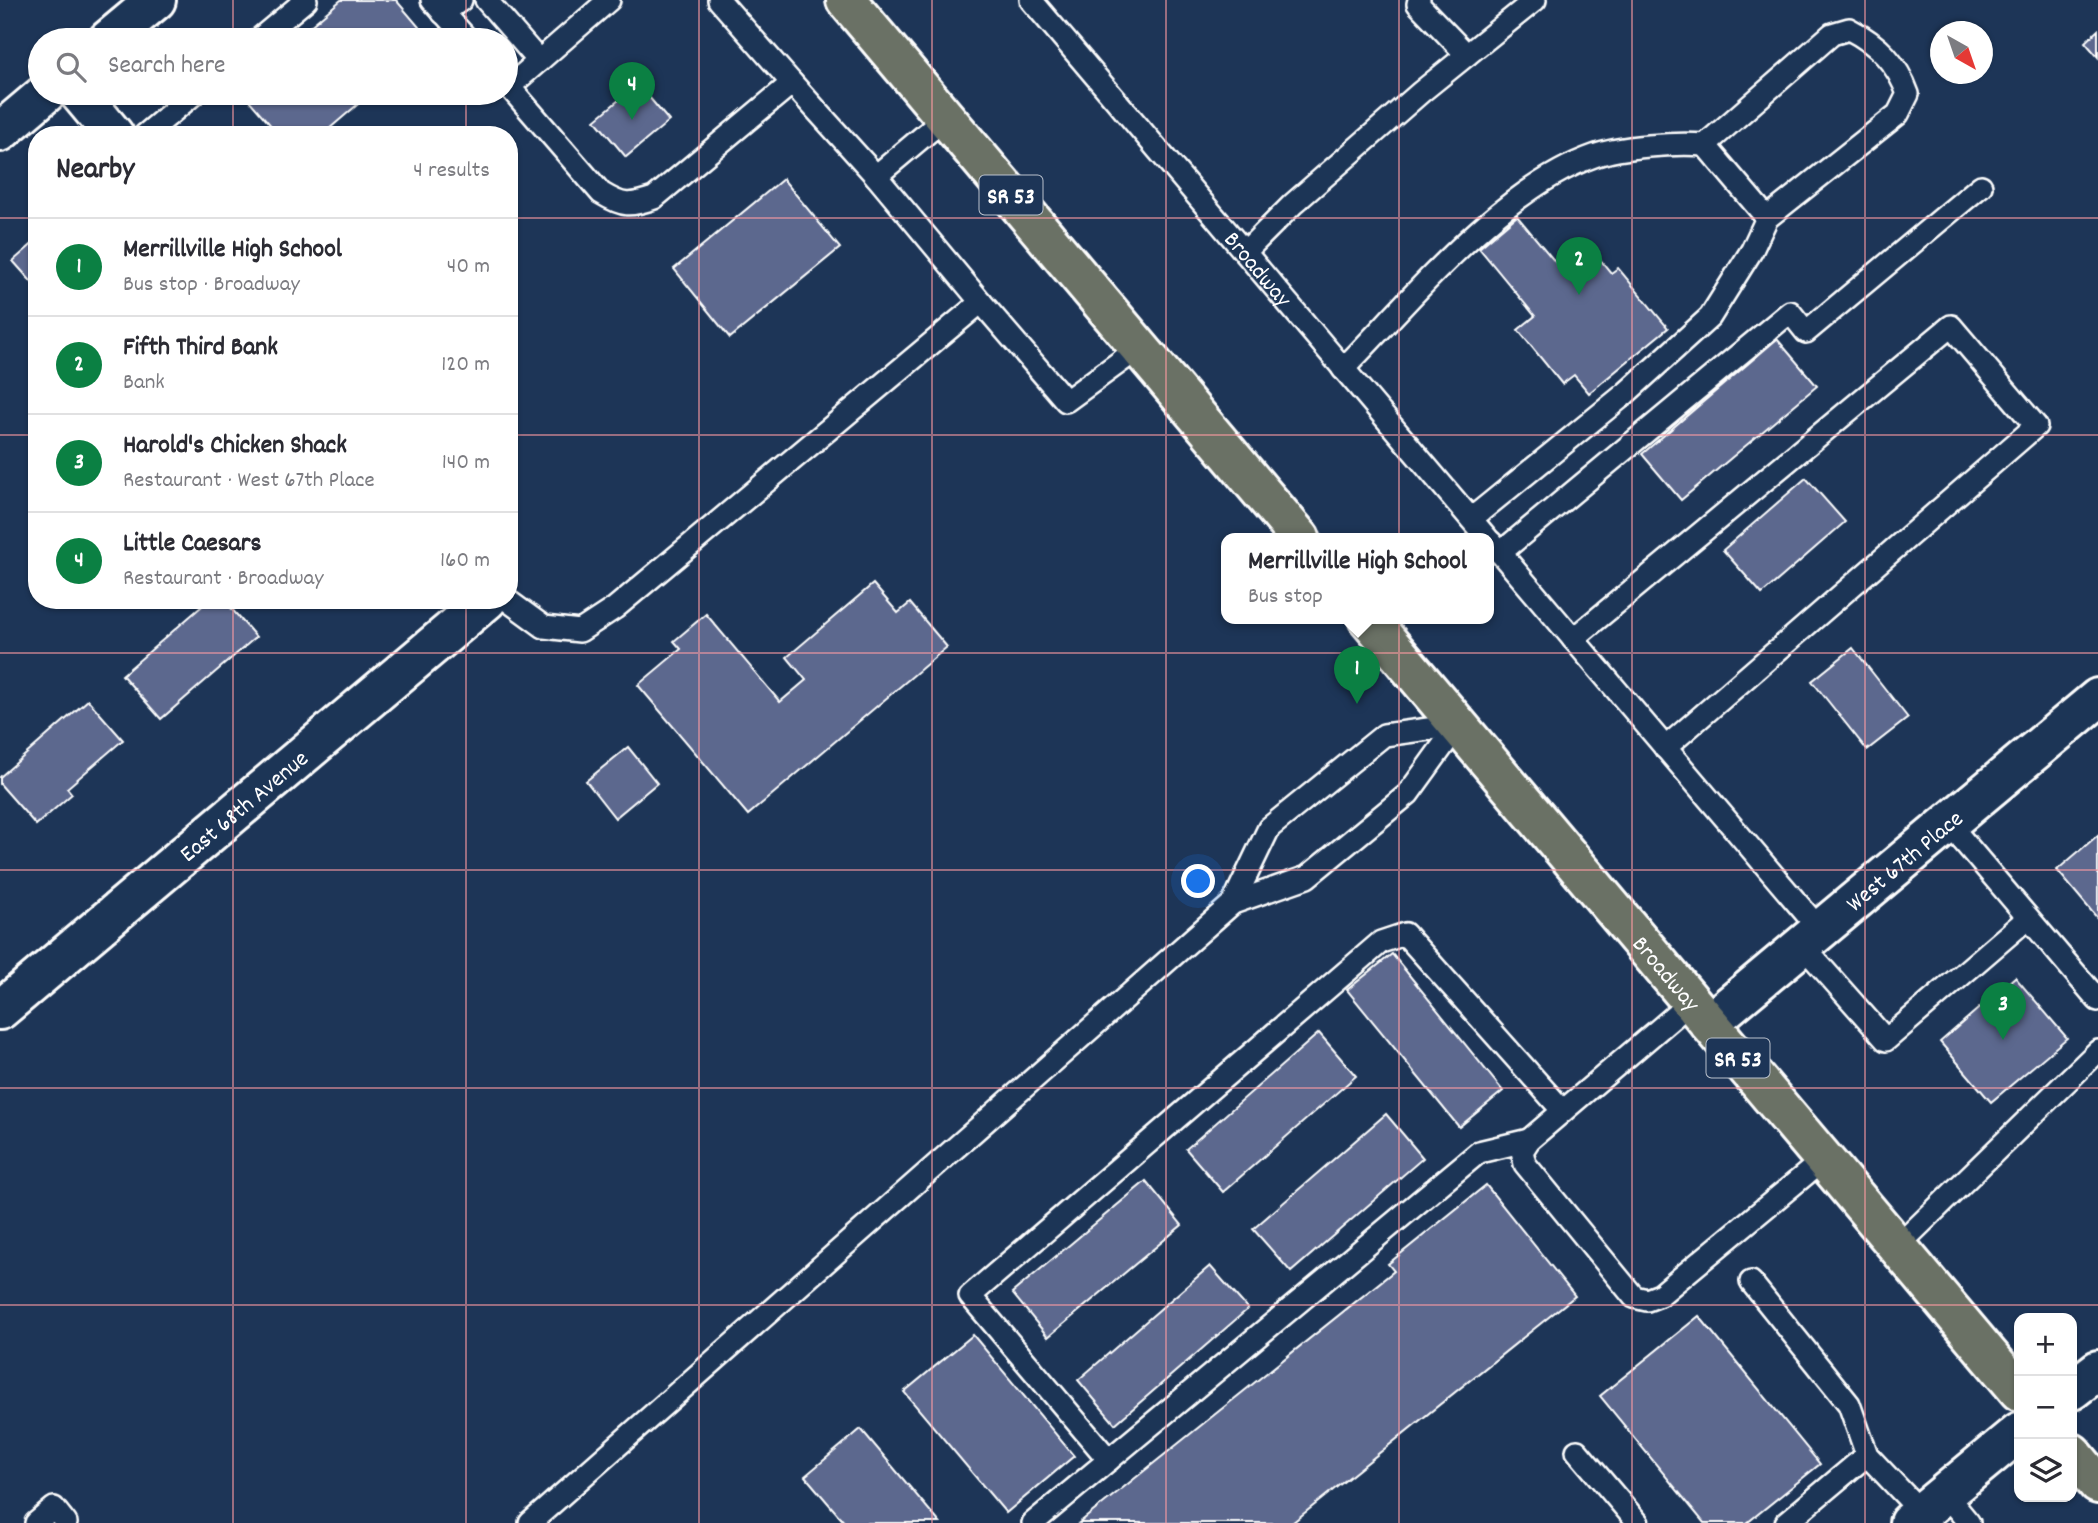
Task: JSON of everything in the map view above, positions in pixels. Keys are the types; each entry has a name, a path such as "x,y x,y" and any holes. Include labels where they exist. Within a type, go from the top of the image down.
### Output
{"main road":[{"name":"SR 53","path":"846,0 1296,533"},
{"name":"Broadway","path":"1372,624 2014,1385"},
{"path":"2077,1459 2098,1484"}],"street":[{"path":"122,28 156,0"},
{"path":"0,132 32,105"},
{"path":"89,105 106,126"},
{"name":"East 68th Avenue","path":"0,1010 476,609"},
{"name":"West 67th Place","path":"1700,1013 1811,938 2098,698"},
{"path":"2077,1386 2098,1370"},
{"path":"1936,1513 2014,1437"}],"lane":[{"path":"272,28 306,0"},
{"path":"457,28 438,6 461,0"},
{"path":"486,0 510,28"},
{"path":"518,77 609,0"},
{"path":"719,0 876,176 1066,401 1139,348"},
{"name":"Broadway","path":"1031,0 1483,533"},
{"path":"1419,0 1418,5 1468,55"},
{"path":"1245,252 1332,170 1535,0"},
{"path":"1343,369 1468,242 1530,188 1595,156 1677,143 1705,145 1832,34 1849,30 1873,42 1900,72 1908,94 1898,114 1766,218 1752,250 1710,317 1625,394 1471,519"},
{"path":"518,37 539,61"},
{"path":"518,97 601,193 631,206 654,198 792,83"},
{"path":"156,126 181,105"},
{"path":"876,176 945,118"},
{"path":"1705,145 1766,218"},
{"path":"1494,541 1790,312 1806,332 1981,186"},
{"path":"518,608 544,627 580,631 615,608 981,302"},
{"path":"1573,639 1951,326 2028,416 2036,426 1665,748"},
{"name":"Broadway","path":"1494,545 1665,748 1811,938 1885,1040 2028,918"},
{"path":"1233,904 1269,828 1384,735 1458,725"},
{"path":"530,1523 1233,904 1307,877 1409,794 1458,725"},
{"path":"1948,823 2098,1000"},
{"path":"1109,1461 970,1296 1381,942 1405,934 1563,1111"},
{"path":"1700,1013 1563,1111 1529,1140 1521,1151 1524,1164 1634,1297 1647,1300 1660,1295 1824,1159"},
{"path":"1898,1246 2098,1051"},
{"path":"1033,1523 1479,1153 1529,1140"},
{"path":"1751,1282 1849,1404 1867,1455 1936,1513"},
{"path":"1577,1451 1638,1523"},
{"path":"1786,1523 1867,1455"},
{"path":"36,1523 54,1508 66,1523"}],"building":[{"path":"341,0 396,0 420,28 308,28"},
{"path":"2098,30 2098,57 2085,42"},
{"path":"638,84 669,121 626,157 595,120"},
{"path":"253,105 357,105 332,126 271,126"},
{"path":"783,179 840,248 730,338 674,269"},
{"path":"1517,216 1561,269 1589,246 1611,273 1618,268 1668,328 1589,393 1574,375 1562,384 1518,330 1535,316 1479,248"},
{"path":"28,248 28,278 13,261"},
{"path":"1777,339 1817,386 1681,500 1642,454"},
{"path":"1806,478 1845,522 1762,594 1723,550"},
{"path":"873,584 898,613 910,603 947,647 748,815 638,685 681,649 674,641 706,614 780,702 806,680 787,657"},
{"path":"199,609 232,609 256,637 161,719 122,675"},
{"path":"1853,648 1908,718 1867,750 1812,681"},
{"path":"88,700 123,740 67,788 72,794 36,825 0,784 0,777"},
{"path":"628,747 657,783 615,818 586,781"},
{"path":"2098,835 2098,919 2057,870"},
{"path":"1392,954 1503,1091 1459,1127 1347,990"},
{"path":"2015,977 2067,1038 1991,1102 1940,1042"},
{"path":"1319,1033 1356,1076 1223,1192 1186,1149"},
{"path":"1386,1114 1423,1158 1291,1272 1253,1229"},
{"path":"1146,1181 1182,1225 1048,1337 1012,1293"},
{"path":"1486,1185 1575,1296 1292,1523 1079,1523 1394,1271 1388,1264"},
{"path":"1210,1266 1248,1309 1115,1424 1078,1380"},
{"path":"1699,1316 1820,1464 1747,1523 1704,1523 1600,1396"},
{"path":"973,1335 1074,1456 1006,1513 904,1392"},
{"path":"861,1429 940,1523 845,1523 805,1476"}],"place":[{"name":"Little Caesars","path":"632,120"},
{"name":"Fifth Third Bank","path":"1579,295"},
{"name":"Merrillville High School","path":"1357,704"},
{"name":"Harold's Chicken Shack","path":"2003,1040"}]}
